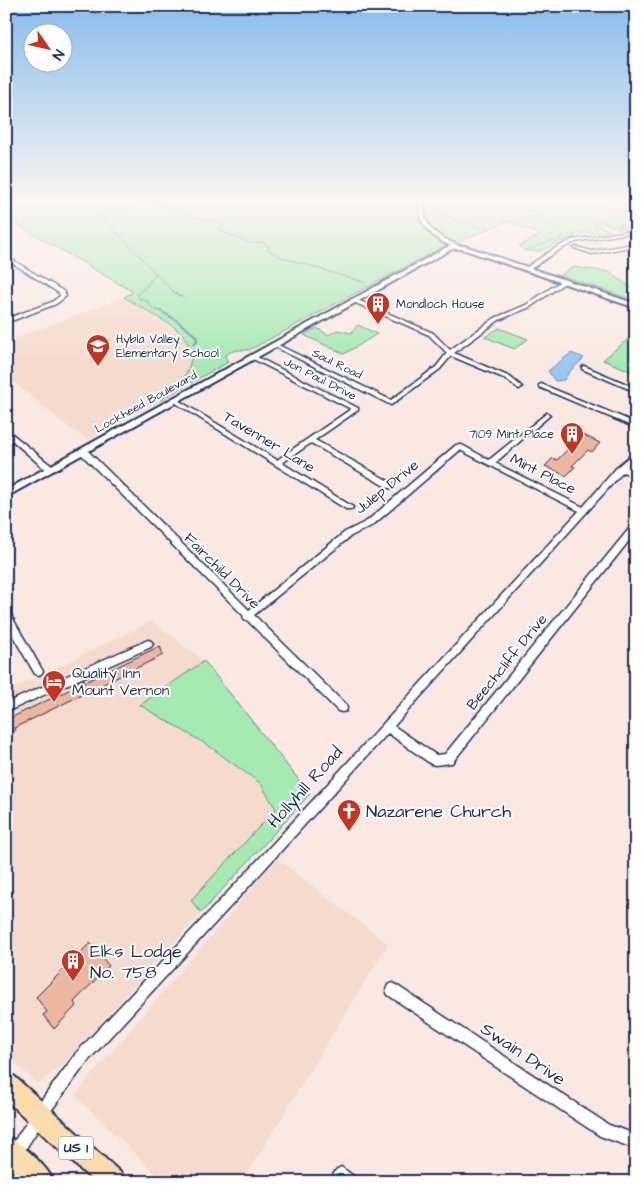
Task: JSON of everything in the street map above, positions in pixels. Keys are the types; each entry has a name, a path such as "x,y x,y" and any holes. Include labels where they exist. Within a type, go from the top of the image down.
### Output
{"highway":[{"name":"US 1","path":"6,1084 112,1182"},
{"path":"10,1152 42,1182"}],"street":[{"name":"Lockheed Boulevard","path":"6,494 433,256"},
{"path":"488,256 636,306"},
{"path":"527,269 547,256"},
{"path":"6,257 61,292 62,296 54,303 6,321"},
{"path":"391,403 438,368 450,353 497,319 528,306 564,281"},
{"path":"353,300 431,334 450,353 508,378 519,387"},
{"name":"Saul Road","path":"274,345 391,403"},
{"name":"Jon Paul Drive","path":"253,357 356,409 277,463"},
{"path":"584,368 636,390"},
{"path":"541,386 636,426"},
{"name":"Tavenner Lane","path":"174,400 349,507"},
{"path":"490,463 547,415"},
{"path":"6,431 50,469"},
{"path":"310,440 391,486"},
{"name":"Julep Drive","path":"247,616 348,534 370,523 459,447 490,463"},
{"name":"Fairchild Drive","path":"83,451 247,616 342,708"},
{"name":"Hollyhill Road","path":"10,1152 82,1057 248,879 636,453"},
{"name":"Mint Place","path":"490,463 583,510"},
{"path":"621,468 636,474"},
{"name":"Beechcliff Drive","path":"386,726 435,760 448,759 636,526"},
{"path":"6,615 38,671"},
{"path":"6,708 148,644"},
{"name":"Swain Drive","path":"393,990 605,1130 636,1142"}],"shaded area":[{"name":"Hybla Valley Elementary School","path":"124,297 183,335 190,348 190,363 181,382 160,400 88,440 6,376 6,342"},
{"path":"152,621 204,661 141,705 209,746 261,785 276,809 192,899 201,913 61,1066 38,1084 6,1054 6,692"},
{"path":"277,859 388,944 242,1182 164,1182 75,1095"}],"green space":[{"path":"72,256 425,256 249,350 230,352 225,356 228,362 160,400 172,391 186,374 191,361 191,353 185,349 189,346 183,335 174,327 124,297 133,292"},
{"path":"573,267 609,272 636,291 636,301 560,275"},
{"path":"358,325 377,334 344,354 304,335 317,328 328,335 337,330 351,333"},
{"path":"499,328 528,339 514,349 485,337"},
{"path":"636,332 636,373 603,360"},
{"path":"204,661 310,794 201,913 191,900 276,809 261,784 209,746 140,705"}],"water":[{"path":"571,353 584,358 569,372 564,380 555,381 548,371"}],"building":[{"name":"7109 Mint Place","path":"579,433 600,443 592,452 588,450 572,466 575,467 566,476 545,466 553,458 557,460 575,442 571,440"},
{"name":"Quality Inn Mount Vernon","path":"160,646 163,655 14,728 15,731 6,736 6,720 77,686 75,683 84,679 85,682"},
{"name":"Elks Lodge No. 758","path":"90,943 109,966 74,1002 76,1006 54,1029 43,1015 47,1012 36,997"}],"waterway":[{"path":"140,256 156,273"},
{"path":"280,256 366,283"},
{"path":"156,273 177,295 183,297"},
{"path":"156,273 146,287 137,294 139,298 146,300 152,308 164,313"},
{"path":"161,311 196,336 197,342 193,344"}],"place":[{"name":"Mondloch House","path":"378,325"},
{"name":"Hybla Valley Elementary School","path":"98,367"},
{"name":"7109 Mint Place","path":"572,455"},
{"name":"Quality Inn Mount Vernon","path":"54,703"},
{"name":"Nazarene Church","path":"349,832"},
{"name":"Elks Lodge No. 758","path":"73,982"}]}
